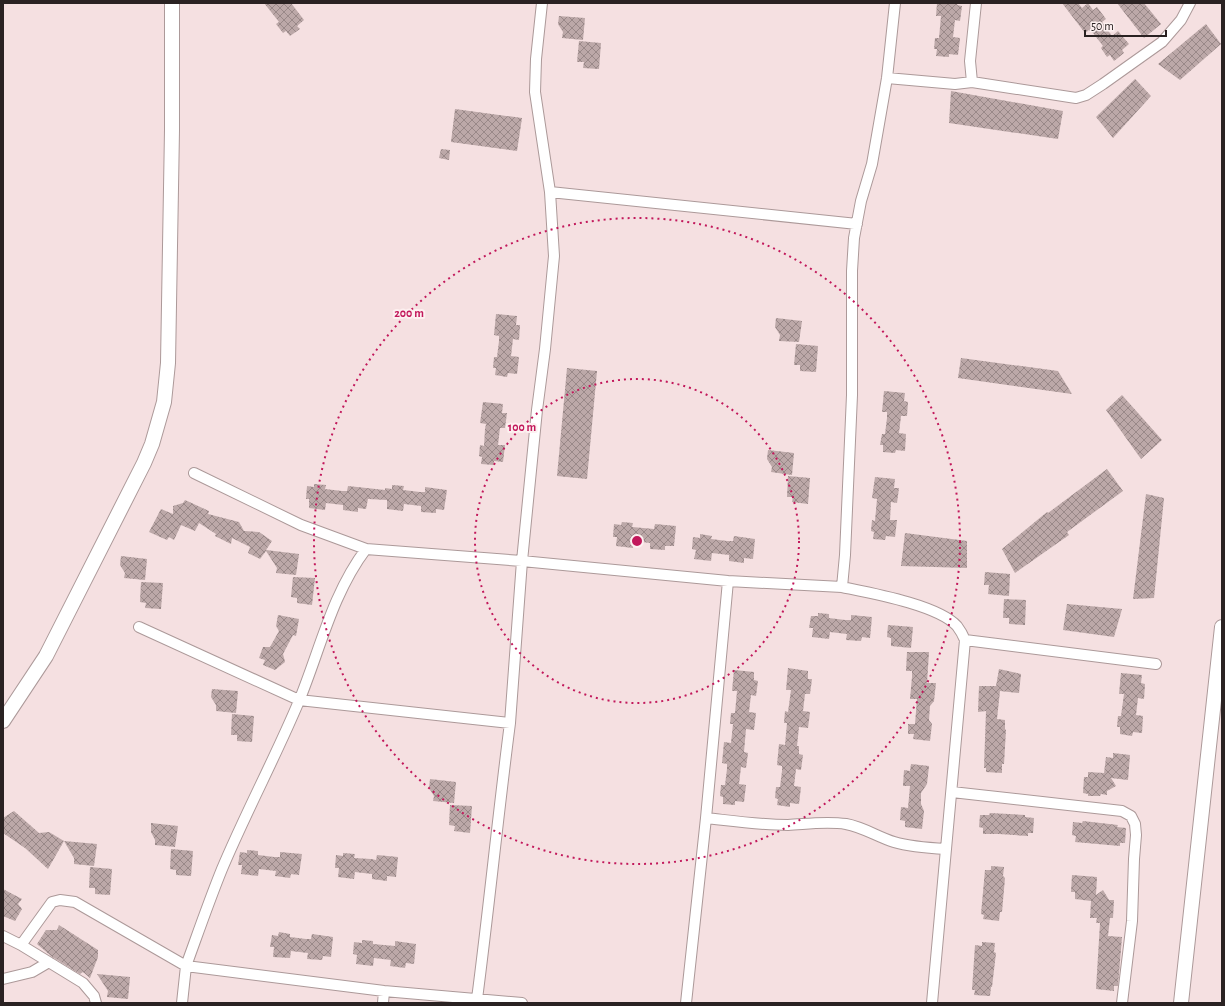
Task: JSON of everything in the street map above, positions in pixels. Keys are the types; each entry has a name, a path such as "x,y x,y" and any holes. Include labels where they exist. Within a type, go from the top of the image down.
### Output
{"street":[{"path":"3,721 46,656 144,463 152,444 164,402 168,362 170,269 172,3"},
{"path":"477,999 489,902 497,819 510,723 522,561 554,256 550,192 535,92 536,58 542,3"},
{"path":"842,587 845,555 852,395 852,271 854,238 861,201 872,164 887,78 895,3"},
{"path":"972,82 970,61 976,3"},
{"path":"887,78 955,84 972,82 1076,98 1086,95 1103,84 1162,42 1181,20 1190,3"},
{"path":"550,192 856,224"},
{"path":"194,473 301,525 366,549 522,561 728,581 842,587 913,604 945,617 958,627 965,640 932,1003"},
{"path":"182,1003 186,966 222,869 299,700 337,600 349,573 366,549"},
{"path":"686,1003 706,818 728,581"},
{"path":"139,627 299,700 510,723"},
{"path":"1181,1003 1222,627"},
{"path":"965,640 1156,664"},
{"path":"952,792 1122,810 1131,816 1135,824 1136,835 1132,922 1122,1003"},
{"path":"706,818 760,824 819,822 846,824 894,841 921,848 946,849"},
{"path":"21,944 52,902 60,900 75,902 186,966 384,991 522,1003"},
{"path":"3,936 21,944 83,983 94,996 96,1003"},
{"path":"3,979 32,972 49,962"},
{"path":"383,1003 384,991"}],"building":[{"path":"264,3 291,3 304,20 297,26 300,29 290,36 286,31 283,33 276,24 279,22"},
{"path":"937,3 958,3 957,5 962,6 960,21 955,20 953,37 960,38 958,55 949,54 949,57 936,56 937,49 934,49 935,38 939,38 941,16 936,16"},
{"path":"1062,3 1078,3 1082,8 1088,3 1093,10 1097,7 1106,19 1102,22 1112,36 1118,31 1129,44 1122,50 1124,53 1114,61 1110,55 1107,57 1101,48 1103,46 1093,33 1089,30 1085,33"},
{"path":"1117,3 1144,3 1161,24 1144,38"},
{"path":"559,16 585,18 583,40 562,38 563,32 558,24"},
{"path":"1206,24 1221,44 1180,80 1158,64"},
{"path":"579,41 601,43 599,69 583,68 584,62 577,62"},
{"path":"1135,79 1151,96 1113,138 1096,117"},
{"path":"951,91 1063,111 1058,139 949,123"},
{"path":"455,109 522,118 517,151 451,142"},
{"path":"441,149 450,150 449,160 439,158"},
{"path":"496,314 517,316 516,325 520,325 519,340 513,339 511,356 519,357 517,374 508,373 507,377 495,375 496,368 493,368 494,357 497,357 499,341 499,336 494,335"},
{"path":"776,318 802,321 799,342 779,341 780,335 775,327"},
{"path":"796,344 818,346 816,372 800,371 800,365 794,365"},
{"path":"961,358 1058,371 1072,394 958,378"},
{"path":"567,368 597,371 587,479 557,476"},
{"path":"884,391 905,393 904,401 908,402 907,416 901,416 899,433 906,434 905,451 896,450 895,453 883,452 883,445 880,445 882,434 885,434 887,418 887,412 882,412"},
{"path":"1122,395 1162,440 1141,459 1106,410"},
{"path":"483,402 503,404 502,413 507,413 505,428 500,428 498,445 505,445 503,462 494,461 494,465 481,464 482,457 479,456 480,445 484,446 486,424 480,423"},
{"path":"768,450 794,453 792,475 771,472 772,467 767,459"},
{"path":"1107,469 1123,491 1067,532 1069,535 1015,573 1002,549 1047,512 1048,513"},
{"path":"788,476 810,478 808,504 792,502 793,497 787,497"},
{"path":"875,477 895,479 894,488 899,488 897,503 891,502 890,520 897,520 895,537 886,536 885,540 873,539 874,532 871,531 872,520 875,521 877,499 872,498"},
{"path":"314,484 326,485 325,489 342,491 347,491 348,486 385,490 385,488 392,489 392,485 404,486 403,490 420,492 425,492 425,487 447,490 444,510 436,509 436,513 421,512 421,506 404,504 403,511 387,509 387,500 368,499 366,509 358,508 358,512 343,510 343,505 326,503 325,510 309,508 309,499 306,499 307,486 314,487"},
{"path":"1146,494 1164,498 1154,598 1133,599"},
{"path":"185,500 209,511 208,514 239,522 244,531 259,532 272,541 266,550 299,554 296,575 276,573 277,568 266,551 260,559 248,553 250,547 232,538 231,544 215,536 216,534 199,523 195,531 181,525 174,540 169,537 167,540 149,532 161,509 173,514 173,506 183,503"},
{"path":"622,522 633,523 632,527 654,529 655,524 676,526 674,546 665,546 665,550 650,549 650,543 633,541 633,548 616,546 617,537 613,537 614,524 621,525"},
{"path":"905,533 967,541 967,568 901,566"},
{"path":"700,534 712,536 711,539 727,541 733,541 734,536 755,539 753,559 744,558 744,563 729,561 729,555 712,553 711,561 694,559 696,550 692,549 693,537 700,538"},
{"path":"121,556 147,559 145,580 124,578 125,573 120,565"},
{"path":"985,572 1010,574 1009,596 988,594 989,585 984,585"},
{"path":"293,577 315,578 312,605 297,603 297,598 291,597"},
{"path":"141,582 163,583 161,609 145,608 146,603 140,602"},
{"path":"1004,599 1026,600 1025,625 1009,624 1009,618 1003,618"},
{"path":"1067,604 1122,609 1114,637 1063,630"},
{"path":"818,613 829,614 829,618 845,620 851,620 851,615 872,617 870,638 862,637 861,641 846,640 847,634 830,632 829,639 812,637 813,628 809,628 811,616 818,616"},
{"path":"278,615 299,619 296,636 293,635 283,654 285,662 275,670 263,665 265,660 259,658 263,647 270,647 279,631 276,626"},
{"path":"888,625 913,627 911,648 891,646 891,638 887,637"},
{"path":"907,652 929,652 927,683 936,683 934,701 930,706 929,720 932,724 930,741 913,739 914,734 908,734 908,724 915,724 917,699 910,699 912,671 906,671"},
{"path":"788,668 808,671 808,679 812,679 810,694 805,694 803,711 810,712 808,728 799,727 797,746 799,746 799,754 803,755 801,770 796,769 794,786 801,787 799,804 790,803 790,807 777,805 778,799 775,798 776,787 780,787 782,771 782,766 777,765 779,744 785,745 787,723 784,723 785,711 788,712 791,690 786,690"},
{"path":"999,669 1021,674 1019,693 1000,691 997,719 1005,720 1006,730 1002,773 986,772 986,768 984,768 986,711 978,712 979,686 996,686"},
{"path":"734,670 754,672 754,680 758,681 756,696 751,695 749,712 756,713 754,730 746,729 744,752 748,753 746,768 741,767 739,784 746,785 744,802 735,801 735,805 723,804 723,797 720,796 721,785 725,785 727,769 727,764 722,763 724,742 731,743 733,724 730,724 731,713 735,713 737,691 732,691"},
{"path":"1121,673 1142,675 1141,683 1145,684 1144,699 1138,698 1136,715 1143,716 1142,733 1133,732 1132,736 1120,734 1120,727 1117,727 1118,716 1121,716 1124,694 1119,694"},
{"path":"212,689 238,691 236,713 216,711 216,705 211,697"},
{"path":"232,714 254,716 252,742 237,741 237,735 231,735"},
{"path":"1113,753 1130,755 1128,780 1111,778 1116,786 1107,791 1107,795 1101,794 1100,796 1088,796 1088,794 1083,793 1084,777 1088,777 1088,772 1104,773 1106,757 1113,758"},
{"path":"911,764 929,766 927,784 921,793 921,804 924,811 922,829 905,827 905,821 900,820 901,807 908,808 910,786 903,786 904,770 910,771"},
{"path":"430,779 456,782 454,803 433,801 434,796 429,788"},
{"path":"450,805 472,806 470,833 454,831 455,826 449,825"},
{"path":"14,811 39,833 49,832 64,841 48,869 25,848 3,833 3,818"},
{"path":"990,813 1025,815 1025,817 1034,818 1033,833 1028,833 1028,836 983,834 983,828 979,827 980,815 989,815"},
{"path":"1083,821 1118,825 1117,827 1126,828 1125,843 1120,843 1120,846 1075,842 1076,836 1072,835 1073,822 1082,823"},
{"path":"151,823 178,826 175,847 155,845 155,840 151,832"},
{"path":"64,841 97,844 94,866 74,864 74,858"},
{"path":"171,849 193,851 191,876 176,875 176,870 170,869"},
{"path":"247,850 258,851 258,855 274,857 280,857 280,852 302,854 299,875 291,874 290,878 275,876 276,871 259,869 258,876 241,874 242,865 238,865 240,852 247,853"},
{"path":"343,853 355,854 354,858 376,860 377,855 398,857 396,877 387,876 387,881 372,879 372,874 355,872 354,879 338,877 339,868 335,868 336,855 343,856"},
{"path":"991,866 1004,867 1003,876 1005,878 1002,912 1000,912 999,921 983,919 984,915 981,914 985,870 991,870"},
{"path":"90,867 112,869 110,895 95,894 95,888 89,888"},
{"path":"1072,875 1097,877 1096,895 1103,890 1109,900 1114,900 1113,918 1110,918 1108,936 1122,937 1118,986 1114,986 1114,991 1096,989 1100,923 1096,923 1097,918 1090,918 1091,901 1075,899 1075,892 1071,892"},
{"path":"3,889 22,899 18,904 22,909 15,921 3,916"},
{"path":"59,925 98,950 98,957 90,978 83,972 80,974 51,956 37,944 46,930 57,930"},
{"path":"279,932 290,934 290,937 306,939 311,939 312,934 333,937 331,957 323,956 322,960 307,959 308,953 291,951 290,958 273,957 274,947 270,947 272,935 278,936"},
{"path":"362,940 373,941 373,944 395,946 395,941 416,944 414,964 406,963 405,968 390,966 391,960 374,958 373,966 356,964 357,955 353,954 354,942 362,943"},
{"path":"982,942 995,943 994,952 996,953 990,996 974,995 975,990 972,990 975,945 982,946"},
{"path":"97,974 130,977 128,999 107,997 108,991"}]}
